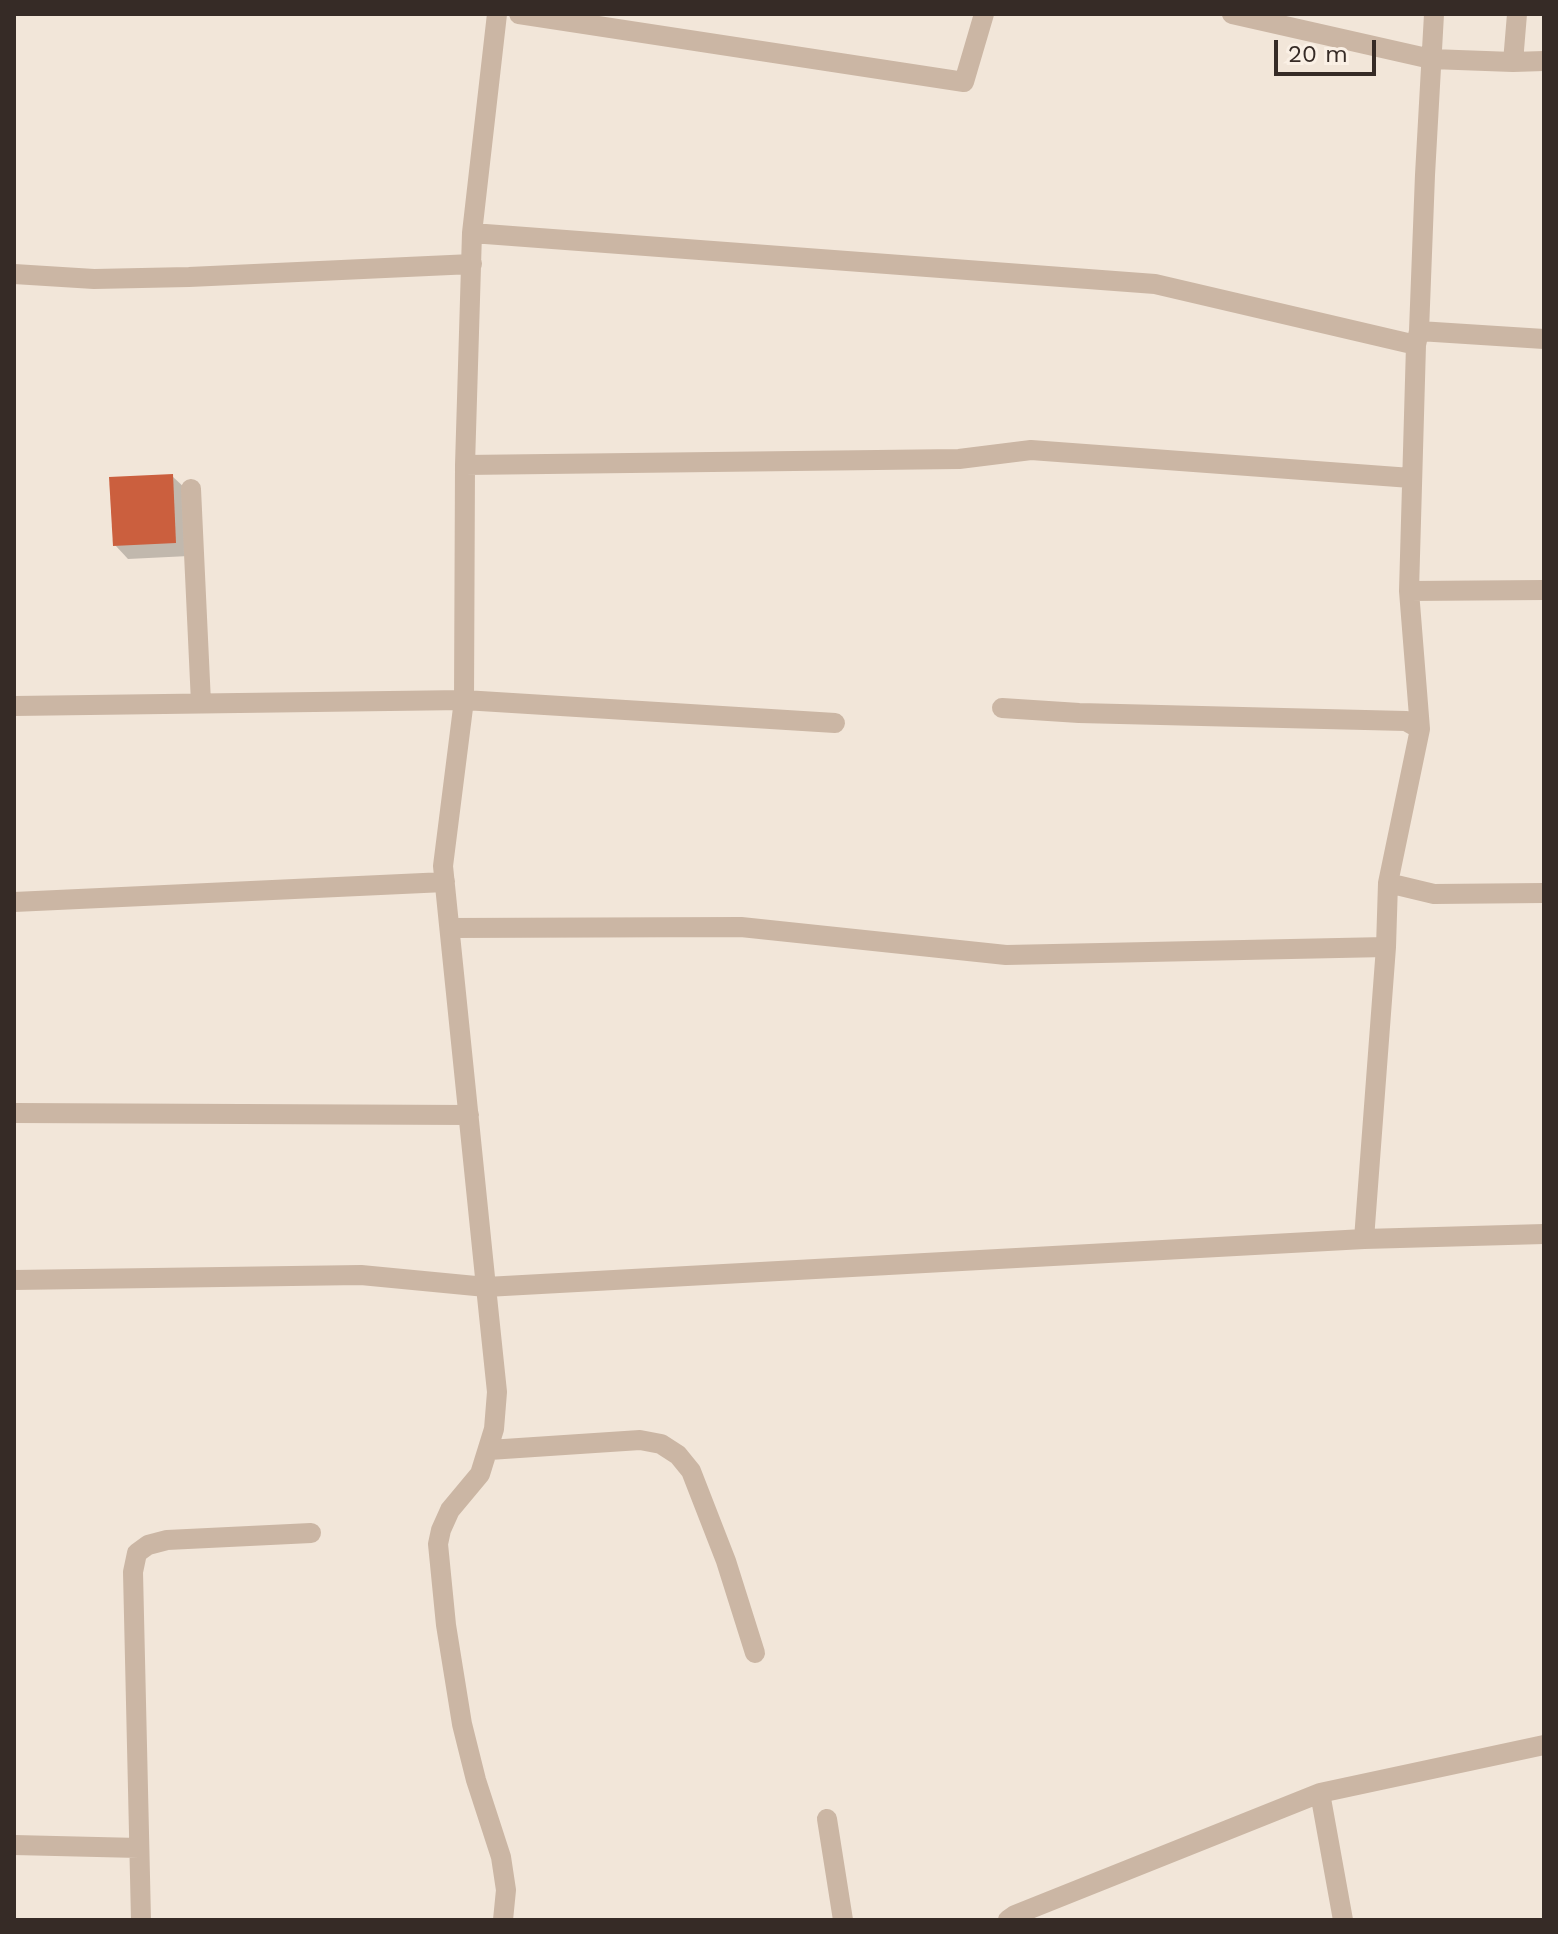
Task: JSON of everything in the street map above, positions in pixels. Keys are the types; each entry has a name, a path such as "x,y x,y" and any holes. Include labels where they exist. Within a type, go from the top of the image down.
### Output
{"street":[{"path":"497,14 472,233 465,465 464,700 443,866 497,1392 489,1450 480,1474 450,1510 441,1530 438,1554 462,1724 501,1857 506,1890 503,1920"},
{"path":"519,14 964,82 984,14"},
{"path":"1232,14 1431,59 1544,61"},
{"path":"1364,1239 1386,947 1420,729 1411,478 1424,336 1434,14"},
{"path":"1502,62 1517,14"},
{"path":"472,233 1155,284 1424,336 1465,334 1544,339"},
{"path":"14,274 94,279 173,278 472,264"},
{"path":"465,465 959,459 1031,450 1411,478"},
{"path":"191,489 201,703"},
{"path":"1414,592 1544,590"},
{"path":"14,706 464,700 835,723"},
{"path":"1002,708 1079,713 1406,721 1420,729"},
{"path":"14,902 445,882"},
{"path":"1397,886 1434,894 1544,893"},
{"path":"450,928 741,927 1006,955 1386,947"},
{"path":"14,1113 469,1115"},
{"path":"14,1280 361,1275 486,1287 1364,1239 1544,1234"},
{"path":"489,1450 640,1440 661,1444 678,1455 691,1471 726,1561 755,1653"},
{"path":"141,1920 133,1572 137,1553 148,1545 167,1540 311,1533"},
{"path":"1008,1920 1320,1793 1544,1745"},
{"path":"1320,1793 1343,1920"},
{"path":"827,1819 843,1920"},
{"path":"14,1845 139,1848"}],"building":[{"path":"173,474 176,543 113,546 109,477"}]}
